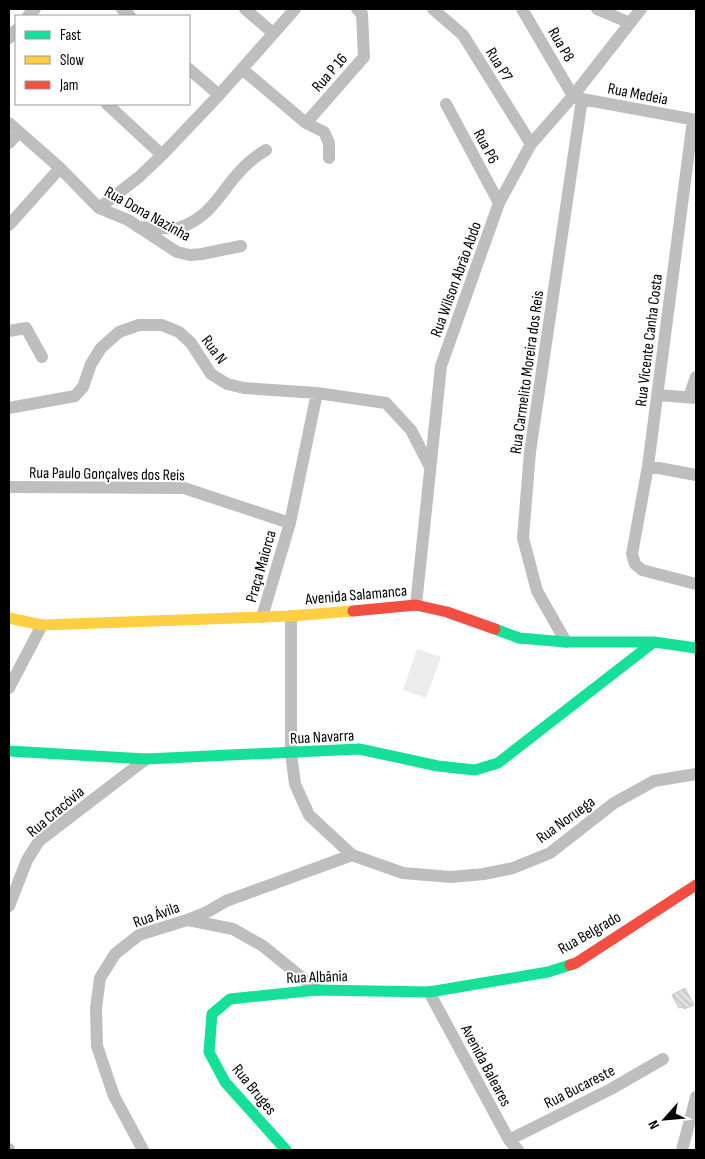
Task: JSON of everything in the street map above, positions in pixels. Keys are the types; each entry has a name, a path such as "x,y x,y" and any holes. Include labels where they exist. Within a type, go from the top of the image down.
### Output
{"street":[{"path":"246,9 273,33"},
{"path":"99,208 139,177 162,155 219,95 295,9"},
{"name":"Rua P 16","path":"306,123 364,57 362,14 357,9"},
{"name":"Rua P7","path":"433,9 463,35 531,144"},
{"name":"Rua P8","path":"522,9 578,97"},
{"path":"597,9 630,23"},
{"name":"Rua Wilson Abrão Abdo","path":"416,605 441,366 499,203 531,144 578,97 641,9"},
{"path":"190,69 219,95"},
{"path":"242,69 306,123 324,132 329,143 329,158"},
{"name":"Rua Medeia","path":"578,97 695,120"},
{"name":"Rua Carmelito Moreira dos Reis","path":"566,642 537,590 523,538 530,452 578,97"},
{"name":"Rua P6","path":"446,104 499,203"},
{"path":"108,105 162,155"},
{"name":"Rua Vicente Canha Costa","path":"695,120 648,466 632,554 635,564 642,570 696,584"},
{"name":"Rua Dona Nazinha","path":"9,123 60,168 99,208 128,220 177,252 190,255 202,254 241,246"},
{"path":"9,143 19,132"},
{"path":"138,227 179,228 198,219 214,205 235,176 254,158 266,150"},
{"path":"9,224 13,210 60,168"},
{"name":"Rua N","path":"9,408 76,396 83,388 91,364 101,348 119,332 139,324 162,325 179,332 191,343 211,374 227,384 244,388 317,393 386,403 411,430 430,467"},
{"path":"9,331 26,328 42,357"},
{"path":"658,395 692,398 696,377"},
{"name":"Praça Maiorca","path":"262,617 290,523 317,393"},
{"path":"648,466 696,475"},
{"name":"Rua Paulo Gonçalves dos Reis","path":"9,487 184,488 290,523"},
{"name":"Avenida Salamanca","path":"9,618 42,625 291,616 416,605 447,612 519,638 566,642 654,642 696,648"},
{"name":"Rua Noruega","path":"291,616 291,754 295,784 309,815 352,855 403,873 451,877 484,874 514,868 550,853 614,803 654,781 696,774"},
{"path":"9,688 42,625"},
{"name":"Rua Navarra","path":"9,751 146,759 291,754 359,749 438,766 475,770 498,763 654,642"},
{"name":"Rua Cracóvia","path":"9,906 27,860 39,841 146,759"},
{"name":"Rua Ávila","path":"143,1150 114,1096 97,1046 96,1008 100,978 116,954 139,935 187,920 207,912 226,901 352,855"},
{"name":"Rua Belgrado","path":"430,992 548,972 576,963 696,885"},
{"path":"187,920 233,929 263,946 317,990"},
{"name":"Rua Albânia","path":"212,1014 230,999 317,990 430,992"},
{"name":"Avenida Baleares","path":"430,992 509,1140 518,1150"},
{"name":"Rua Bruges","path":"212,1014 209,1052 225,1082 286,1150"},
{"name":"Rua Bucareste","path":"509,1140 611,1089 663,1059"},
{"path":"682,1150 696,1097"}],"shaded area":[{"path":"417,649 441,657 426,698 403,690"}],"building":[{"path":"685,988 694,1005 684,1009 683,1007 679,1008 672,995"}],"traffic: fast":[{"path":"495,629 519,638 566,642 654,642 696,648"},
{"path":"9,751 146,759 359,749 438,766 475,770 498,763 654,642"},
{"path":"286,1150 225,1082 209,1052 212,1014 230,999 317,990 429,992 548,972 570,965"}],"traffic: slow":[{"path":"9,618 42,625 291,616 353,611"}],"traffic: jam":[{"path":"353,611 416,605 447,612 495,629"},
{"path":"570,965 576,963 696,885"}]}
